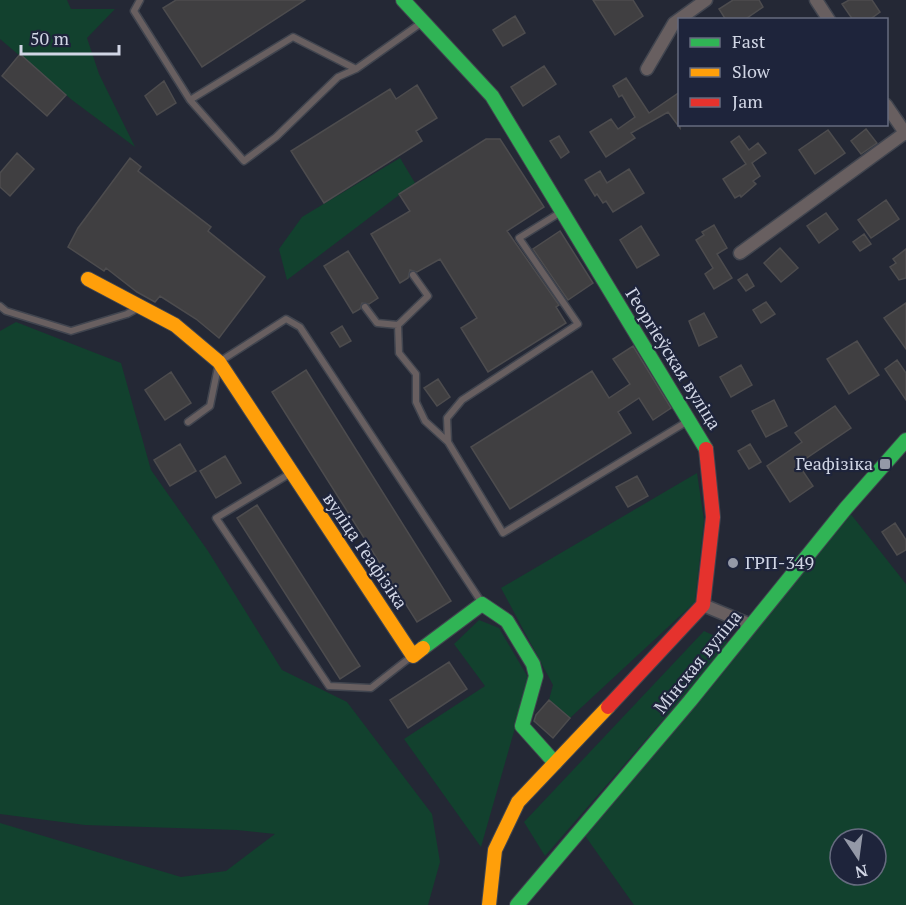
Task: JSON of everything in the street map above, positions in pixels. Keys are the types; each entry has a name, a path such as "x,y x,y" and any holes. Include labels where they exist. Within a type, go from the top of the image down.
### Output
{"street":[{"name":"Георгіеўская вуліца","path":"403,0 492,96 706,445 713,518 703,605"},
{"path":"681,18 706,0"},
{"path":"816,0 828,18"},
{"path":"647,69 674,23 678,20"},
{"path":"740,253 906,133 888,108"},
{"name":"вуліца Геафізіка","path":"88,279 141,306 204,345 219,362 413,656"},
{"name":"Мінская вуліца","path":"517,905 846,508 906,440"},
{"path":"413,656 482,604 507,621 533,664 536,676 522,726 555,764"},
{"path":"489,905 495,850 518,802 703,605 751,625"}],"lane":[{"path":"140,0 134,11 190,100 244,161 276,137 338,77 356,69 424,21"},
{"path":"190,100 293,37 356,69"},
{"path":"448,442 447,418 462,400 578,324 519,238 562,212"},
{"path":"413,275 428,296 398,325 399,353 416,374 416,402 425,421 448,442 503,533 690,419"},
{"path":"0,306 6,311 71,331 127,314 141,306"},
{"path":"364,307 377,323 398,325"},
{"path":"188,422 210,406 219,362 286,318 300,327 482,604"},
{"path":"291,473 216,518 329,686 370,688 413,656"}],"green space":[{"path":"0,0 67,0 71,9 115,9 87,38 99,74 135,147 72,100 0,39"},
{"path":"400,158 415,183 287,280 279,249 302,217"},
{"path":"16,322 121,363 151,470 208,551 282,670 347,702 432,814 440,862 428,905 0,905 0,823 181,877 226,871 275,834 237,830 85,825 0,814 0,331"},
{"path":"697,473 704,520 695,602 570,718 549,700 553,685 501,588"},
{"path":"846,508 906,584 906,905 634,905 581,830"},
{"path":"479,620 499,628 529,679 481,847 404,739 485,686 454,644"},
{"path":"704,631 730,643 545,856 524,822"}],"building":[{"path":"176,0 305,0 202,67 163,8"},
{"path":"593,0 633,0 643,16 615,35"},
{"path":"733,0 759,0 763,7 747,18 725,18 719,9"},
{"path":"849,0 872,0 880,12 872,18 852,18 842,4"},
{"path":"515,16 525,33 503,46 493,30"},
{"path":"20,54 66,95 47,116 2,76"},
{"path":"544,66 556,84 523,106 511,87"},
{"path":"626,78 649,113 678,93 678,125 668,112 631,133 635,138 606,157 590,132 611,119 618,129 635,117 622,95 619,97 613,86"},
{"path":"164,81 176,103 157,115 145,96"},
{"path":"417,85 437,118 416,131 422,141 324,203 291,151 390,89 396,99"},
{"path":"866,129 877,143 861,154 851,141"},
{"path":"828,130 845,153 815,174 799,150"},
{"path":"559,136 569,152 561,158 550,141"},
{"path":"739,136 749,150 758,143 766,153 752,163 760,176 753,181 756,184 741,197 740,195 735,198 723,179 746,164 731,142"},
{"path":"486,139 500,139 544,207 507,231 559,305 556,307 566,323 488,372 461,328 477,318 440,259 417,272 410,270 408,278 400,283 371,234 410,211 399,194"},
{"path":"17,153 34,169 10,196 0,187 0,173"},
{"path":"130,158 141,167 138,171 211,227 208,231 265,277 219,338 196,319 160,296 155,302 137,292 106,268 104,271 68,247 78,228"},
{"path":"629,169 644,193 613,212 606,201 603,203 597,194 595,196 585,180 600,171 607,183"},
{"path":"886,200 899,219 871,238 858,220"},
{"path":"826,213 838,229 819,243 807,226"},
{"path":"714,225 727,248 717,254 732,278 714,289 705,274 713,268 696,240 704,235 702,232"},
{"path":"641,226 659,255 637,268 620,240"},
{"path":"560,231 593,283 568,300 533,249"},
{"path":"864,234 871,244 860,251 853,242"},
{"path":"780,248 798,268 781,282 764,263"},
{"path":"906,249 906,278 899,280 890,267 896,263 893,259"},
{"path":"348,251 378,298 369,304 362,303 360,309 353,313 324,266"},
{"path":"747,274 754,286 746,291 738,280"},
{"path":"766,302 775,314 761,323 753,310"},
{"path":"906,303 906,349 884,318"},
{"path":"704,313 717,337 699,346 689,321"},
{"path":"342,326 351,341 340,347 331,333"},
{"path":"857,341 879,375 849,394 827,359"},
{"path":"633,346 671,408 653,420 639,398 618,412 631,433 510,509 471,447 592,371 609,398 630,384 613,359"},
{"path":"897,360 906,373 906,400 885,369"},
{"path":"741,365 752,385 731,397 720,377"},
{"path":"306,370 451,601 417,622 272,392"},
{"path":"171,372 191,403 165,420 145,390"},
{"path":"438,379 450,397 437,406 424,388"},
{"path":"774,400 787,426 766,437 752,411"},
{"path":"835,406 851,428 798,464 813,486 790,502 767,466 802,442 795,433"},
{"path":"180,444 196,471 170,486 154,460"},
{"path":"750,444 761,462 749,469 738,451"},
{"path":"225,456 241,483 216,498 200,471"},
{"path":"637,476 648,496 628,507 616,487"},
{"path":"257,505 360,666 340,679 237,518"},
{"path":"895,523 906,540 906,550 897,555 882,532"},
{"path":"449,662 467,689 408,728 390,700"},
{"path":"549,700 570,718 553,738 534,721 536,715"}],"traffic: fast":[{"path":"403,0 492,96 706,449"},
{"path":"517,905 690,701 846,508 906,440"},
{"path":"423,648 482,604 507,621 533,664 536,676 522,726 555,763"}],"traffic: slow":[{"path":"88,279 175,325 219,362 413,656 423,648"},
{"path":"489,905 495,850 518,802 608,707"}],"traffic: jam":[{"path":"608,707 703,605 713,517 706,449"}],"place":[{"name":"Геафізіка","path":"885,464"},
{"name":"ГРП-349","path":"733,563"}]}
